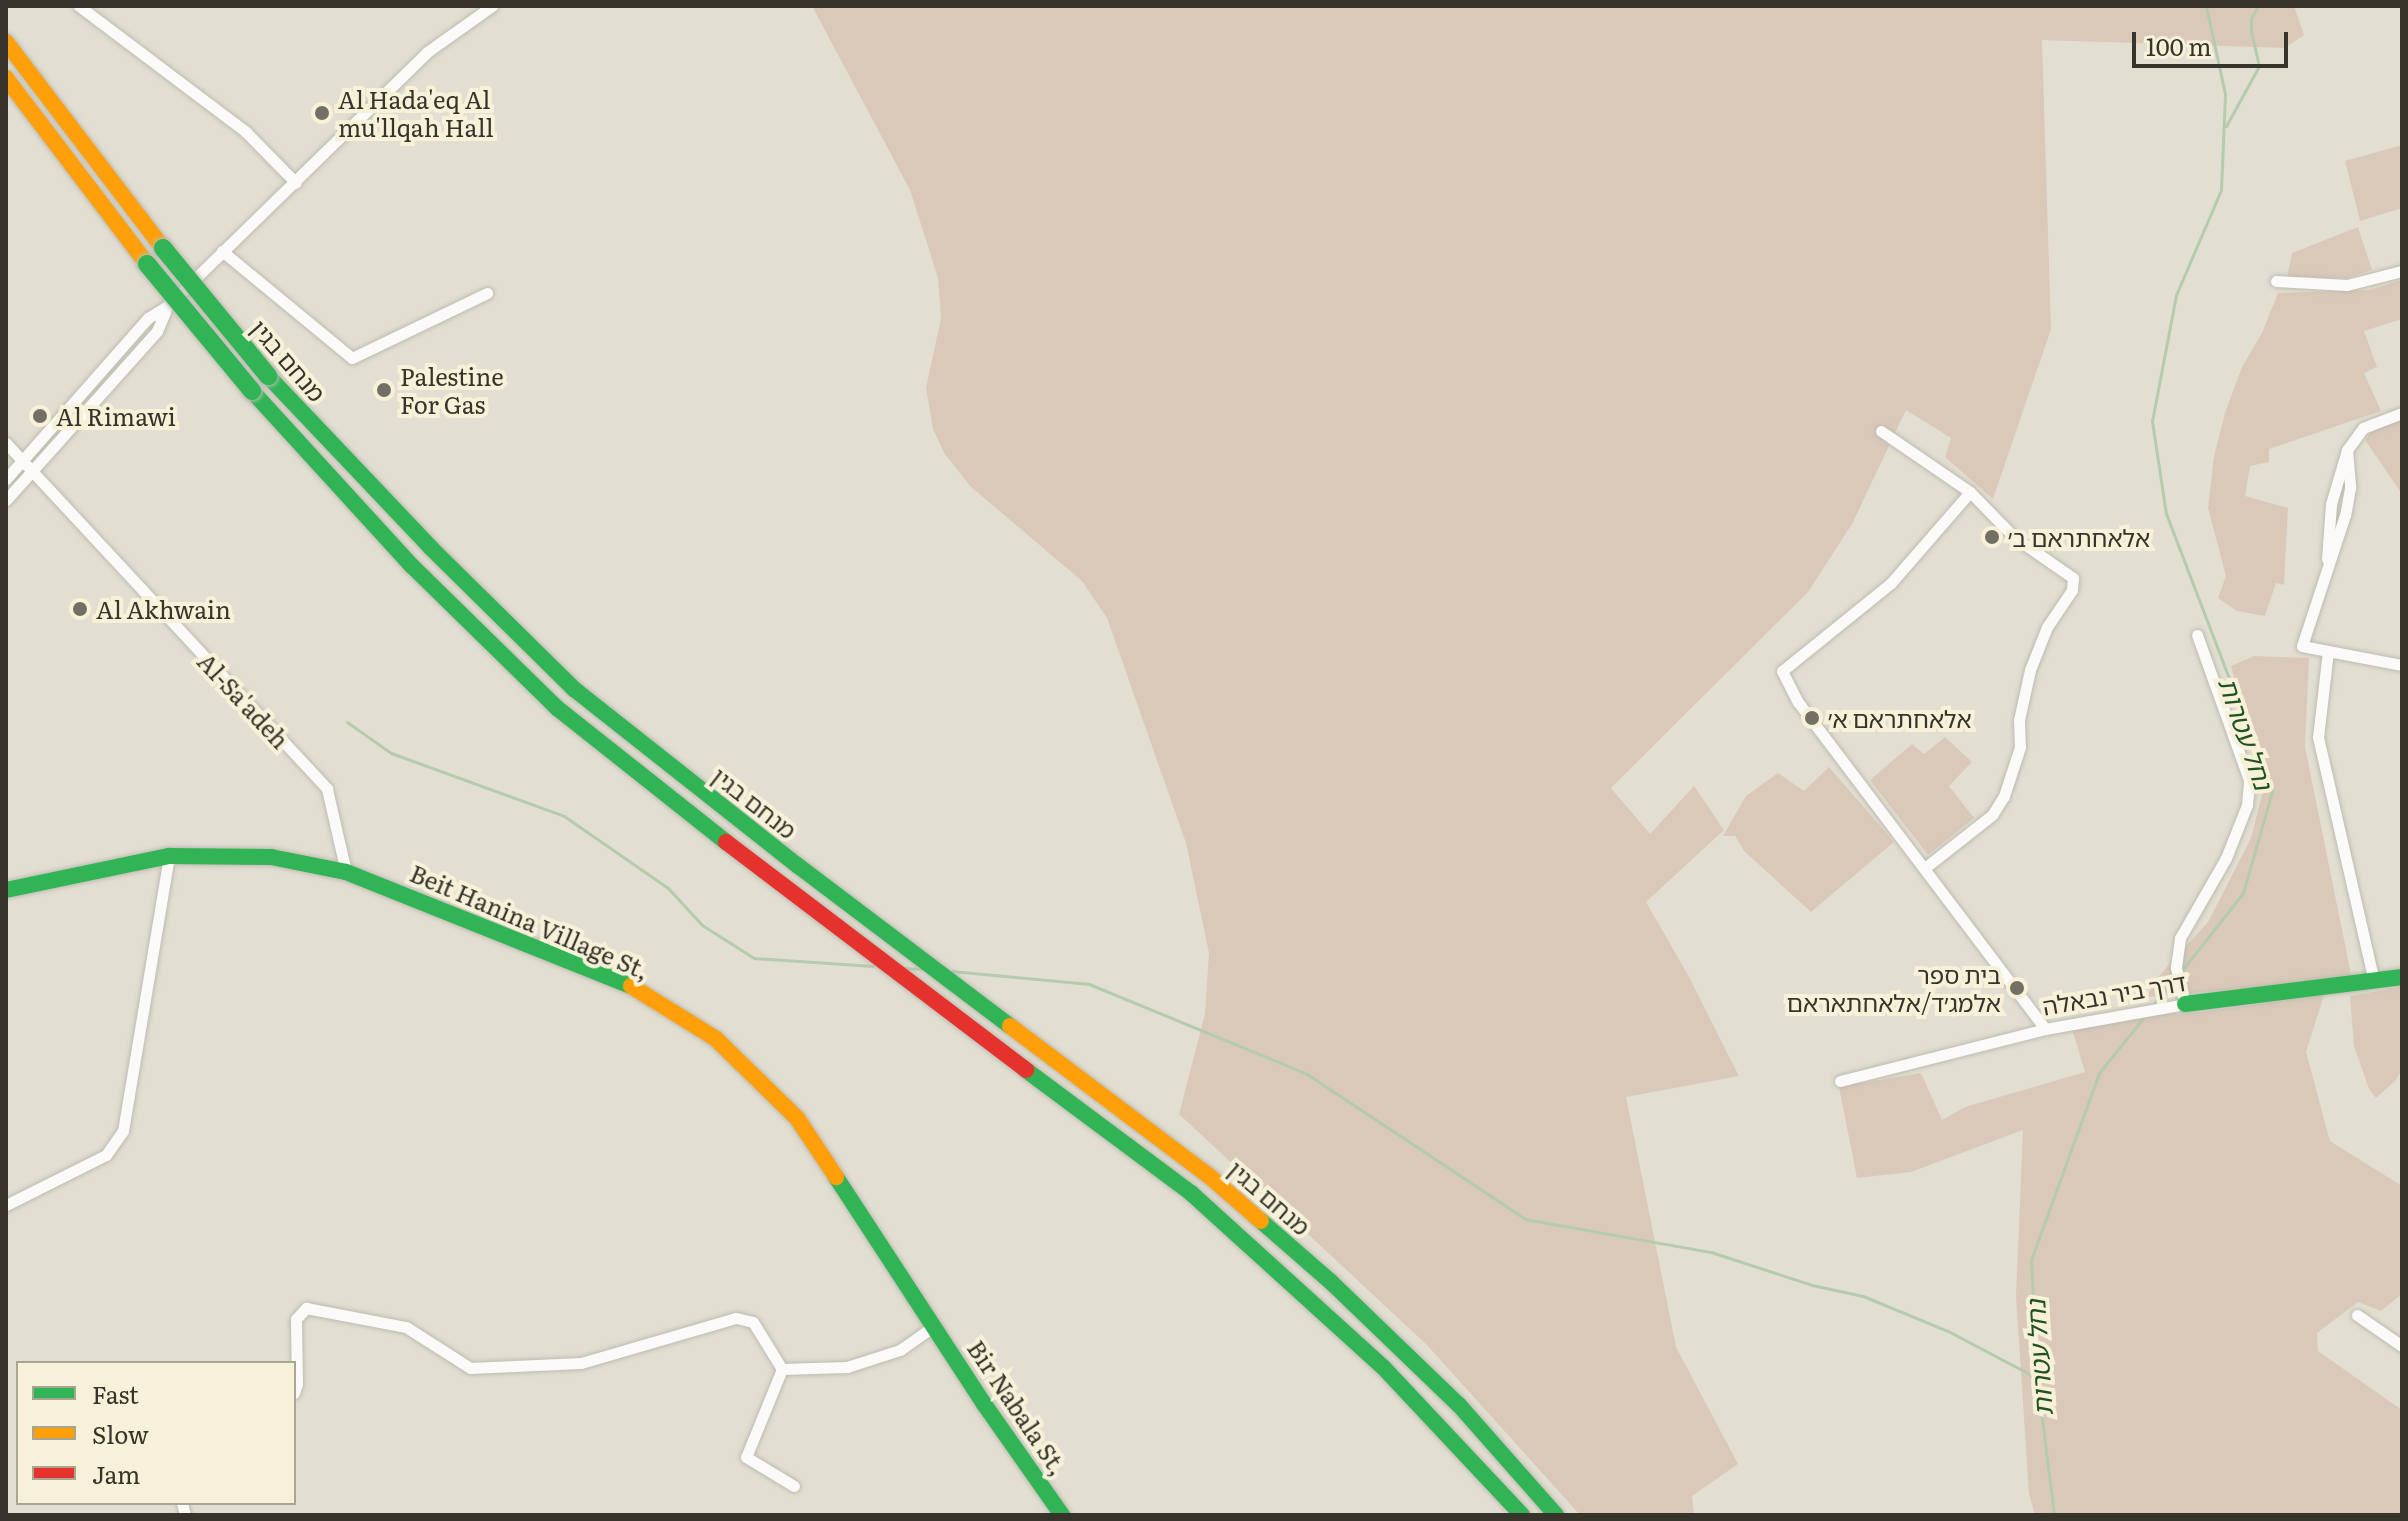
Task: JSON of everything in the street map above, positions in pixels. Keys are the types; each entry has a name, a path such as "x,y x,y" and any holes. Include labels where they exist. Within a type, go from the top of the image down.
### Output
{"main road":[{"name":"מנחם בגין","path":"6,42 163,248 268,376 431,548 574,689 797,865 1208,1175 1331,1282 1449,1396 1556,1515"},
{"name":"מנחם בגין","path":"6,78 147,264 252,391 412,566 557,708 768,876 1191,1193 1383,1367 1522,1515"},
{"name":"Beit Hanina Village St,","path":"6,890 169,856 271,857 346,872 630,985 716,1039 797,1118 934,1326"},
{"name":"דרך ביר נבאלה","path":"2185,1004 2402,977"},
{"name":"Bir Nabala St,","path":"934,1326 1062,1515"}],"street":[{"path":"79,6 246,132 296,183"},
{"path":"6,479 148,318 167,306 427,52 492,6"},
{"path":"222,251 352,358 487,293"},
{"path":"2276,281 2347,285 2402,271"},
{"path":"6,500 157,331 167,306"},
{"path":"2402,413 2363,428 2347,450 2350,488 2327,575 2302,646 2402,665"},
{"path":"1881,431 1970,492 2014,537 2073,578 2072,590 2047,627 2030,670 2019,720 2020,747 2004,796 1992,815 1926,867"},
{"name":"Al-Sa'adeh","path":"6,443 327,789 346,872"},
{"path":"1970,492 1891,583 1782,671 1798,702 1926,867 2045,1029"},
{"path":"2185,1004 2176,967 2180,938 2226,858 2247,805 2249,780 2197,635"},
{"path":"2328,651 2318,737 2374,982"},
{"path":"6,1205 106,1155 123,1131 169,856"},
{"name":"דרך ביר נבאלה","path":"1840,1081 2045,1029 2185,1004"},
{"path":"296,1387 296,1319 306,1308 406,1327 470,1368 581,1363 736,1318 753,1322 782,1369"},
{"path":"2357,1315 2402,1346"},
{"path":"782,1369 847,1367 900,1350 934,1326"},
{"path":"782,1369 746,1457 794,1486"}],"shaded area":[{"path":"812,6 2294,6 2304,35 2285,48 2042,40 2051,329 1993,499 1945,457 1951,438 1906,410 1852,524 1808,592 1611,788 1650,834 1694,786 1724,830 1646,902 1688,975 1739,1076 1626,1097 1676,1347 1738,1464 1692,1496 1694,1515 1580,1515 1427,1345 1179,1114 1205,1014 1209,953 1186,843 1107,618 1082,581 971,487 944,453 933,429 926,388 941,318 938,278 910,190"},
{"path":"2402,145 2402,208 2360,221 2345,161"},
{"path":"2358,227 2372,270 2347,278 2287,277 2292,253"},
{"path":"2402,280 2402,319 2364,331 2377,367 2364,373 2381,411 2269,449 2269,462 2250,466 2245,496 2288,508 2284,585 2276,583 2265,616 2237,611 2218,598 2226,576 2208,508 2214,456 2225,413 2242,367 2262,333 2278,293 2370,290"},
{"path":"2402,420 2402,494 2365,440 2374,429"},
{"path":"2254,656 2309,658 2305,747 2352,979 2146,997 2158,977 2208,922 2251,838 2263,791 2231,666"},
{"path":"1945,737 1972,762 1949,786 1974,818 1928,855 1870,780 1912,744 1924,754"},
{"path":"1829,767 1894,842 1811,912 1744,851 1735,836 1723,836 1746,796 1778,773 1804,791"},
{"path":"2402,987 2402,1069 2396,1080 2376,1098 2369,1089 2354,1046 2350,996"},
{"path":"2324,995 2306,1052 2330,1141 2402,1186 2402,1294 2381,1311 2358,1302 2317,1333 2318,1351 2402,1410 2402,1515 2035,1515 2029,1494 2016,1296 2023,1130 1911,1172 1857,1178 1839,1087 1921,1073 1942,1120 1965,1107 2085,1072 2072,1029 2129,1017 2203,1012"}],"waterway":[{"name":"נחל עטרות","path":"2182,970 2243,893 2272,791 2166,514 2152,421 2176,295 2221,190 2225,94 2206,6"},
{"path":"2226,126 2259,66 2251,32 2251,19 2258,6"},
{"path":"347,722 391,753 564,816 668,888 702,925 754,958 873,966"},
{"path":"904,968 921,969"},
{"path":"952,971 1089,984 1307,1074 1525,1219 1711,1252 1812,1285 1863,1296 1948,1331 2037,1378"},
{"name":"נחל עטרות","path":"2154,1004 2174,979"},
{"name":"נחל עטרות","path":"2054,1515 2037,1378 2031,1260 2099,1073 2144,1017"}],"traffic: fast":[{"path":"163,248 268,376"},
{"path":"147,264 252,391"},
{"path":"268,376 431,548 574,689 797,865 1010,1026"},
{"path":"252,391 412,566 557,708 726,842"},
{"path":"6,890 169,856 271,857 346,872 631,986"},
{"path":"2185,1004 2402,977"},
{"path":"1026,1070 1191,1193 1383,1367 1522,1515"},
{"path":"836,1177 984,1404 1062,1515"},
{"path":"1261,1221 1331,1282 1459,1405 1556,1515"}],"traffic: slow":[{"path":"6,42 163,248"},
{"path":"6,78 147,264"},
{"path":"631,986 716,1039 797,1118 836,1177"},
{"path":"1010,1026 1208,1175 1261,1221"}],"traffic: jam":[{"path":"726,842 1026,1070"}],"place":[{"name":"Al Hada'eq Al mu'llqah Hall","path":"322,113"},
{"name":"Palestine For Gas","path":"384,390"},
{"name":"Al Rimawi","path":"40,416"},
{"name":"אלאחתראם ב׳","path":"1992,537"},
{"name":"Al Akhwain","path":"80,609"},
{"name":"אלאחתראם א׳","path":"1812,718"},
{"name":"בית ספר אלמג׳ד/אלאחתאראם","path":"2017,988"}]}
